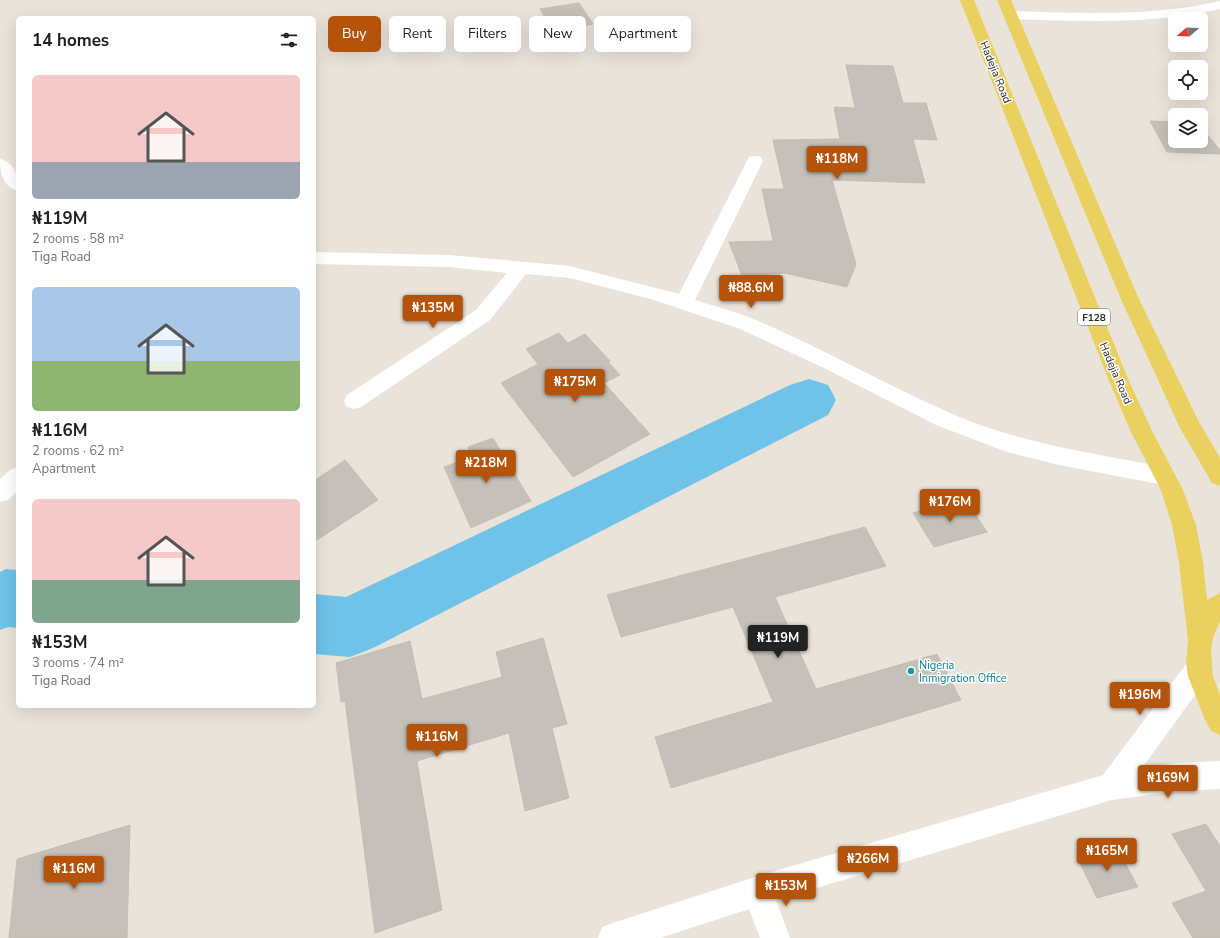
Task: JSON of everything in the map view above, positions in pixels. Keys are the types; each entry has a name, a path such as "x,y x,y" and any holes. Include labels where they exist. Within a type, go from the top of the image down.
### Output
{"main road":[{"name":"Hadejia Road","path":"968,0 1119,381 1172,490 1184,525 1191,562 1199,639"},
{"path":"1007,7 1130,297 1191,428 1220,477"},
{"path":"1199,639 1212,610 1220,604"},
{"name":"F128","path":"1199,639 1199,668 1208,702 1220,722"}],"street":[{"path":"1007,7 1146,18 1192,13 1220,5"},
{"path":"684,303 755,161"},
{"path":"0,164 16,184"},
{"path":"316,258 448,261 570,272 658,294 747,324 830,362 943,419 1007,443 1059,456 1164,476"},
{"path":"354,401 483,315 521,268"},
{"path":"0,493 16,478"},
{"path":"1112,786 1199,668"},
{"path":"613,938 758,891 1112,786 1177,777 1220,775"},
{"path":"758,891 775,938"}],"building":[{"path":"579,3 593,24 586,25 586,16 544,16 540,9"},
{"path":"846,65 893,66 903,103 926,103 937,140 913,139 925,183 832,180 856,264 847,287 784,273 742,276 729,242 773,241 762,189 784,189 773,140 840,139 834,107 855,108"},
{"path":"1150,121 1168,122 1168,148 1208,148 1208,135 1220,150 1220,154 1167,152"},
{"path":"559,333 568,343 585,334 610,361 608,362 620,375 604,383 650,434 573,477 501,383 538,364 526,349"},
{"path":"493,438 531,501 471,528 444,467 472,457 468,447"},
{"path":"345,460 378,500 316,541 316,480"},
{"path":"965,498 987,532 934,547 913,513"},
{"name":"Nigeria Inmigration Office","path":"865,527 886,566 775,597 816,689 937,654 961,700 671,788 655,737 773,702 733,607 621,637 607,595"},
{"path":"543,638 567,724 552,728 569,798 525,811 509,733 417,761 442,910 375,933 345,701 341,702 336,663 410,641 422,699 502,677 496,652"},
{"path":"1206,824 1220,846 1220,938 1193,938 1172,903 1206,891 1172,834"},
{"path":"130,825 127,938 9,938 17,859"},
{"path":"1116,846 1138,887 1097,898 1077,857"}],"waterway":[{"path":"316,624 350,627 809,400"},
{"path":"0,601 6,598 16,599"}],"place":[{"name":"Nigeria Inmigration Office","path":"911,671"}]}
